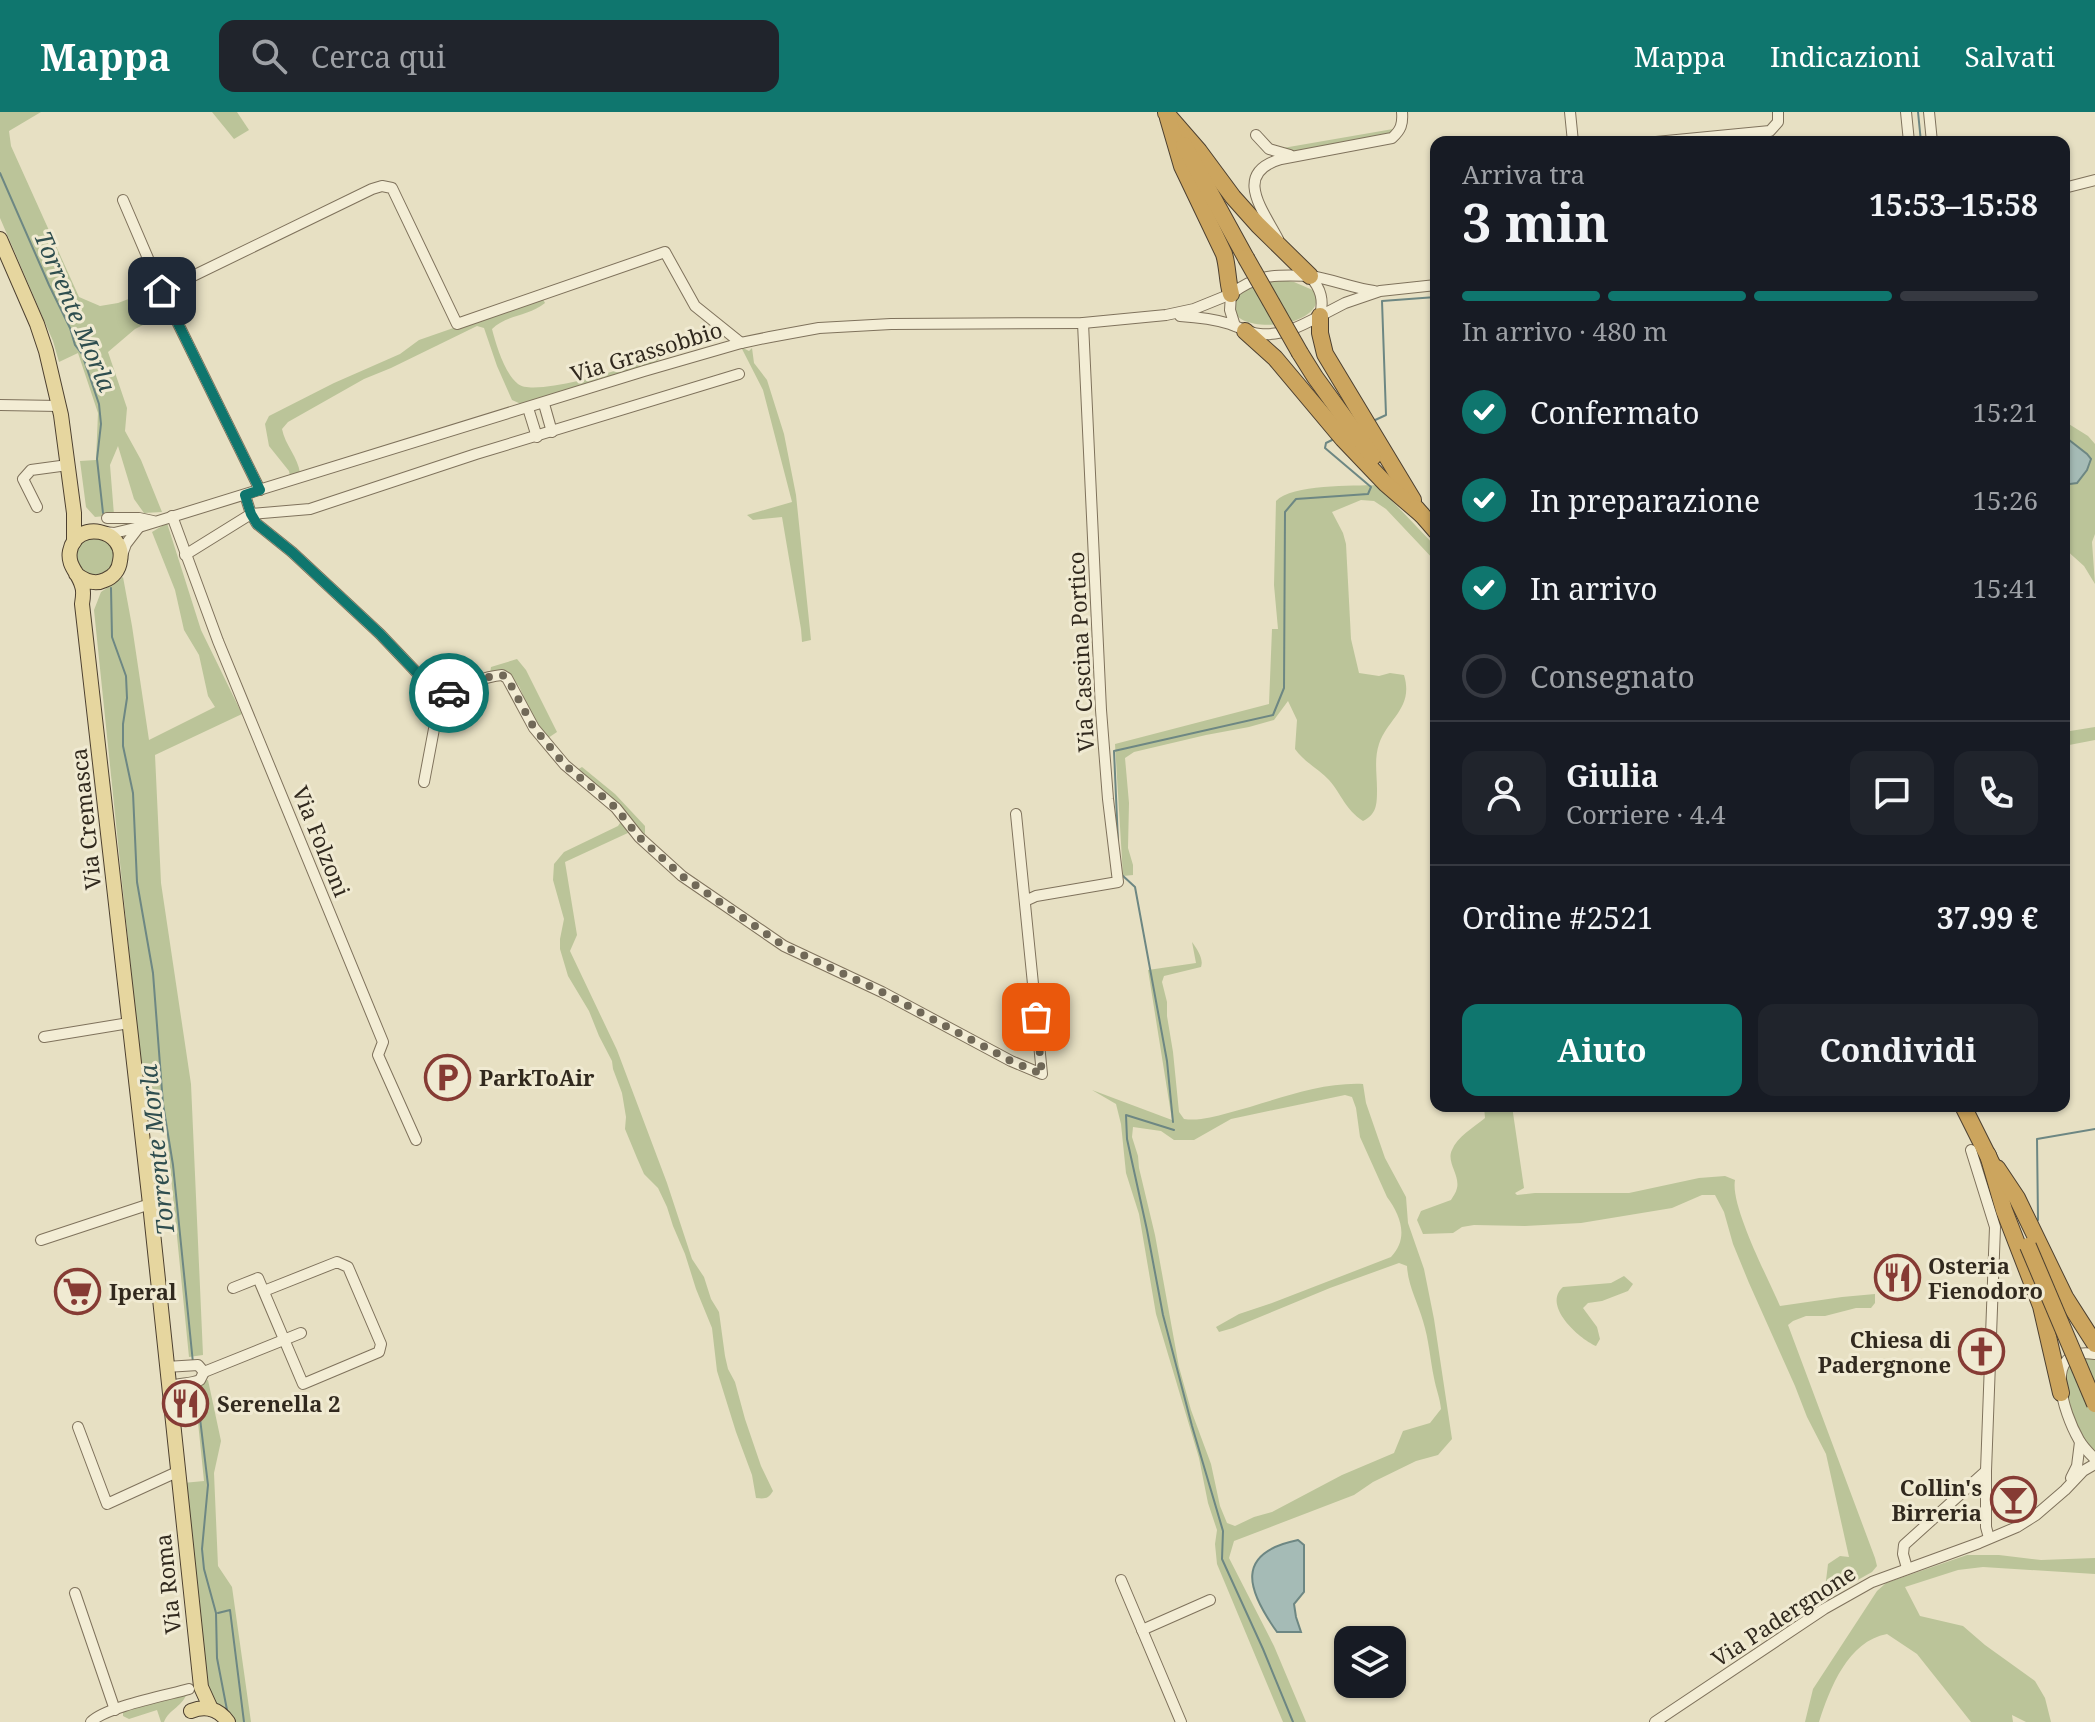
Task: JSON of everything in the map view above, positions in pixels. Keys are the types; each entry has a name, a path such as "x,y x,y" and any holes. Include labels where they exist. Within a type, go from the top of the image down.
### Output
{"highway":[{"path":"1166,112 1241,206 1310,276"},
{"path":"1166,112 1315,377 1386,474 1430,524"},
{"path":"1166,112 1182,166 1228,264 1231,294"},
{"path":"1320,316 1325,354 1422,515"},
{"path":"1240,328 1275,358 1343,439 1386,484 1422,515"},
{"path":"1966,1112 1988,1155 2095,1404"},
{"path":"1988,1155 2017,1198 2065,1297 2095,1344"},
{"path":"1988,1155 2004,1210 2041,1306 2061,1393"}],"main road":[{"path":"0,239 43,339 59,406 73,504 74,542 70,564 76,574 87,581 99,582 113,575 118,568 121,559 117,543 103,527 82,520 73,504"},
{"path":"74,542 84,533 103,527"},
{"name":"Via Cremasca","path":"76,574 83,587 177,1474"},
{"path":"84,611 99,582"},
{"name":"Via Roma","path":"177,1474 195,1688 199,1697 186,1715 205,1708 224,1716 228,1722"},
{"name":"Via Roma","path":"195,1688 211,1709"}],"street":[{"path":"1285,251 1255,197 1254,181 1259,170 1270,162 1296,156 1385,141 1402,127 1402,112"},
{"path":"1570,112 1572,136"},
{"path":"1722,136 1766,132 1778,122 1778,112"},
{"path":"1906,112 1908,136"},
{"path":"1929,112 1931,136"},
{"path":"1256,135 1269,149 1296,156"},
{"path":"2070,186 2095,180"},
{"path":"162,291 382,186 392,188 457,324 665,252 695,306 741,343"},
{"path":"123,200 162,291 260,490"},
{"path":"1166,315 1209,304 1258,278 1278,275 1325,278 1356,289 1380,291 1430,286"},
{"path":"1310,276 1322,297 1320,316"},
{"path":"1166,315 1200,317 1260,334 1277,334 1299,327 1345,303 1380,291"},
{"path":"1231,294 1230,310 1240,328"},
{"name":"Via Grassobbio","path":"103,527 114,533 139,527 644,371 741,343 801,331 891,324 1083,323 1166,315"},
{"name":"Via Cascina Portico","path":"1025,901 1036,896 1118,882 1101,710 1083,323"},
{"path":"185,555 251,514 310,509 476,454 739,374"},
{"path":"544,404 552,432"},
{"path":"0,405 59,406"},
{"path":"528,408 537,437"},
{"path":"37,507 23,479 31,470 68,465"},
{"path":"245,495 257,524 292,552 380,634 440,697"},
{"name":"Via Folzoni","path":"172,516 218,641 383,1042 378,1055 416,1140"},
{"name":"Via Grassobbio","path":"103,527 139,518 154,521"},
{"path":"121,559 126,544 139,527"},
{"path":"440,697 459,687 502,675 507,678 534,728 565,765 616,808 639,837 682,876 784,946 1042,1074 1016,814"},
{"path":"424,782 440,697"},
{"path":"44,1037 129,1023"},
{"path":"1971,1150 1995,1227 1986,1471 1986,1527 1989,1538"},
{"path":"41,1240 150,1204"},
{"path":"233,1288 258,1278 303,1384 379,1352 381,1344 348,1267 337,1262 264,1291"},
{"path":"168,1387 301,1333"},
{"path":"2061,1393 2062,1372 2068,1359 2084,1352 2095,1354"},
{"path":"166,1367 197,1373"},
{"name":"Via Padergnone","path":"1655,1722 1824,1609 1872,1582 2017,1527 2036,1515 2095,1462 2080,1442 2067,1416 2061,1393"},
{"path":"78,1427 107,1504 177,1474"},
{"name":"Via Padergnone","path":"2065,1490 2077,1466 2080,1442"},
{"path":"1907,1568 1904,1545 1986,1471"},
{"path":"1121,1580 1181,1722"},
{"path":"75,1593 115,1710"},
{"path":"1142,1630 1210,1600"},
{"path":"91,1722 115,1710 195,1688"}],"green space":[{"path":"0,112 41,112 9,131 11,146 79,297 100,306 147,292 155,296 161,316 135,329 108,352 127,408 125,431 141,460 162,512 144,513 134,499 118,446 110,465 114,515 95,517 86,507 80,461 96,460 98,413 78,353 59,362 53,341 0,218"},
{"path":"212,112 237,112 249,130 234,139"},
{"path":"1393,129 1388,135 1295,152 1284,152 1283,148"},
{"path":"1282,280 1315,291 1315,305 1306,315 1291,322 1255,324 1241,319 1234,310 1237,296 1245,288"},
{"path":"542,297 545,303 539,307 492,329 505,366 518,384 536,387 564,384 614,371 664,348 669,352 654,363 521,404 512,400 484,328 477,326 364,379 288,422 282,429 300,473 290,476 269,446 265,424 269,416 400,354 419,340"},
{"path":"741,347 749,351 752,348 754,363 767,380 784,434 796,495 811,640 802,642 782,517 753,520 747,515 792,502 763,390"},
{"path":"2070,425 2095,444 2095,534 2092,542 2095,584 2084,566 2070,553"},
{"path":"1377,485 1430,541 1430,556 1386,509 1374,501 1361,500 1332,512 1346,544 1351,639 1359,673 1404,675 1406,686 1403,704 1377,750 1374,812 1363,821 1348,807 1329,780 1295,749 1297,720 1288,701 1274,720 1134,752 1125,758 1129,803 1128,848 1133,875 1123,876 1115,744 1269,704 1272,629 1278,629 1274,585 1276,501 1295,491"},
{"path":"167,523 201,630 242,714 155,755 161,883 191,1084 203,1355 189,1357 165,1116 146,1115 94,610 101,592 123,577 149,740 215,707 208,696 199,655 184,630 175,590 152,532"},
{"path":"95,538 109,543 114,557 109,571 95,576 81,571 76,557 81,543"},
{"path":"517,659 526,670 557,732 548,738 535,724 519,686 506,673 490,674 491,667"},
{"path":"2095,727 2095,740 2070,745 2070,731"},
{"path":"582,767 615,794 645,826 645,834 630,832 565,862 577,935 570,951 617,1050 692,1259 704,1277 719,1312 728,1369 735,1382 761,1466 773,1491 766,1498 756,1498 752,1475 717,1371 712,1328 685,1254 658,1188 644,1174 625,1129 622,1093 612,1061 589,1011 568,976 560,949 564,919 553,880 554,864 564,852 618,826 626,814 577,770"},
{"path":"1192,942 1201,957 1201,967 1164,976 1162,982 1179,1112 1184,1119 1211,1117 1312,1089 1363,1084 1366,1103 1385,1158 1406,1197 1408,1223 1424,1269 1434,1319 1452,1439 1438,1455 1416,1461 1354,1495 1234,1541 1229,1558 1274,1646 1306,1722 1283,1722 1217,1564 1217,1530 1156,1314 1139,1214 1126,1173 1116,1104 1092,1090 1172,1120 1148,970 1196,963","holes":["1345,1095 1352,1097 1360,1137 1399,1219 1401,1235 1397,1250 1391,1257 1239,1314 1216,1327 1219,1332 1233,1328 1399,1263 1407,1266 1423,1321 1441,1409 1430,1423 1403,1431 1394,1453 1342,1475 1272,1512 1235,1526 1227,1523 1220,1506 1211,1464 1179,1367 1155,1235 1132,1137 1133,1127 1161,1131 1174,1140 1194,1140 1231,1119"]},
{"path":"1484,1112 1513,1112 1524,1188 1515,1193 1517,1195 1629,1193 1699,1178 1725,1176 1735,1180 1738,1207 1744,1224 1780,1306 1875,1294 1875,1303 1871,1308 1806,1316 1788,1325 1875,1558 1877,1566 1872,1572 1829,1596 1825,1589 1828,1564 1840,1556 1849,1557 1826,1454 1749,1283 1715,1195 1702,1195 1672,1208 1581,1223 1474,1225 1462,1227 1453,1233 1423,1234 1417,1220 1421,1211 1451,1200 1457,1190 1451,1159 1454,1145 1485,1118"},
{"path":"1624,1276 1633,1284 1628,1291 1588,1303 1583,1308 1597,1327 1600,1339 1596,1346 1580,1336 1565,1320 1559,1311 1558,1294 1563,1287 1611,1283"},
{"path":"2075,1357 2095,1357 2095,1452 2078,1427 2066,1392 2065,1374"},
{"path":"208,1380 221,1441 214,1473 218,1566 232,1587 251,1722 233,1722 208,1695 183,1483 204,1481 194,1383"},
{"path":"1967,1555 2041,1560 2095,1558 2095,1574 1983,1567 1958,1570 1905,1587 1920,1616 1963,1626 2035,1681 2045,1698 2051,1722 2026,1722 2012,1715 2013,1722 1971,1722 1917,1654 1887,1634 1873,1638 1851,1656 1835,1681 1819,1722 1805,1722 1813,1689 1877,1591 1886,1583"},
{"path":"187,1692 164,1722 161,1722 157,1710 129,1719 123,1716 123,1712"}],"water":[{"path":"2070,441 2091,459 2077,483 2070,484"},
{"path":"1298,1540 1304,1545 1304,1592 1294,1604 1301,1632 1277,1632 1259,1602 1252,1575 1255,1564 1264,1554 1277,1546"}],"waterway":[{"path":"1918,112 1920,136"},
{"name":"Torrente Morla","path":"0,173 75,345 82,354 99,404 101,424 97,459 103,513"},
{"path":"1373,421 1386,415 1382,301 1430,297"},
{"path":"1118,842 1114,751 1273,715 1284,688 1285,512 1296,499 1368,494 1371,487 1325,448 1326,443 1332,440"},
{"name":"Torrente Morla","path":"111,588 112,637 126,676 123,746 133,793 137,882 153,973 163,1104 173,1165 193,1363"},
{"path":"1122,875 1135,887 1167,1061 1173,1122"},
{"path":"1174,1130 1126,1115 1127,1139 1163,1315 1223,1531 1222,1559 1293,1722"},
{"path":"2036,1221 2037,1139 2095,1129"},
{"name":"Torrente Morla","path":"196,1385 208,1485 202,1549 216,1613 217,1658 227,1710"},
{"path":"218,1613 230,1610 244,1722"}],"way so far":[{"path":"449,693 495,675 507,678 534,728 565,765 616,808 639,837 682,876 784,946 1042,1074 1036,1017"}],"place":[{"name":"ParkToAir","path":"448,1077"},
{"name":"Osteria Fienodoro","path":"1897,1278"},
{"name":"Iperal","path":"78,1291"},
{"name":"Chiesa di Padergnone","path":"1982,1352"},
{"name":"Serenella 2","path":"186,1403"},
{"name":"Collin's Birreria","path":"2013,1500"}],"route":[{"path":"162,291 260,490 245,495 257,524 292,552 380,634 440,697 449,693"}]}
